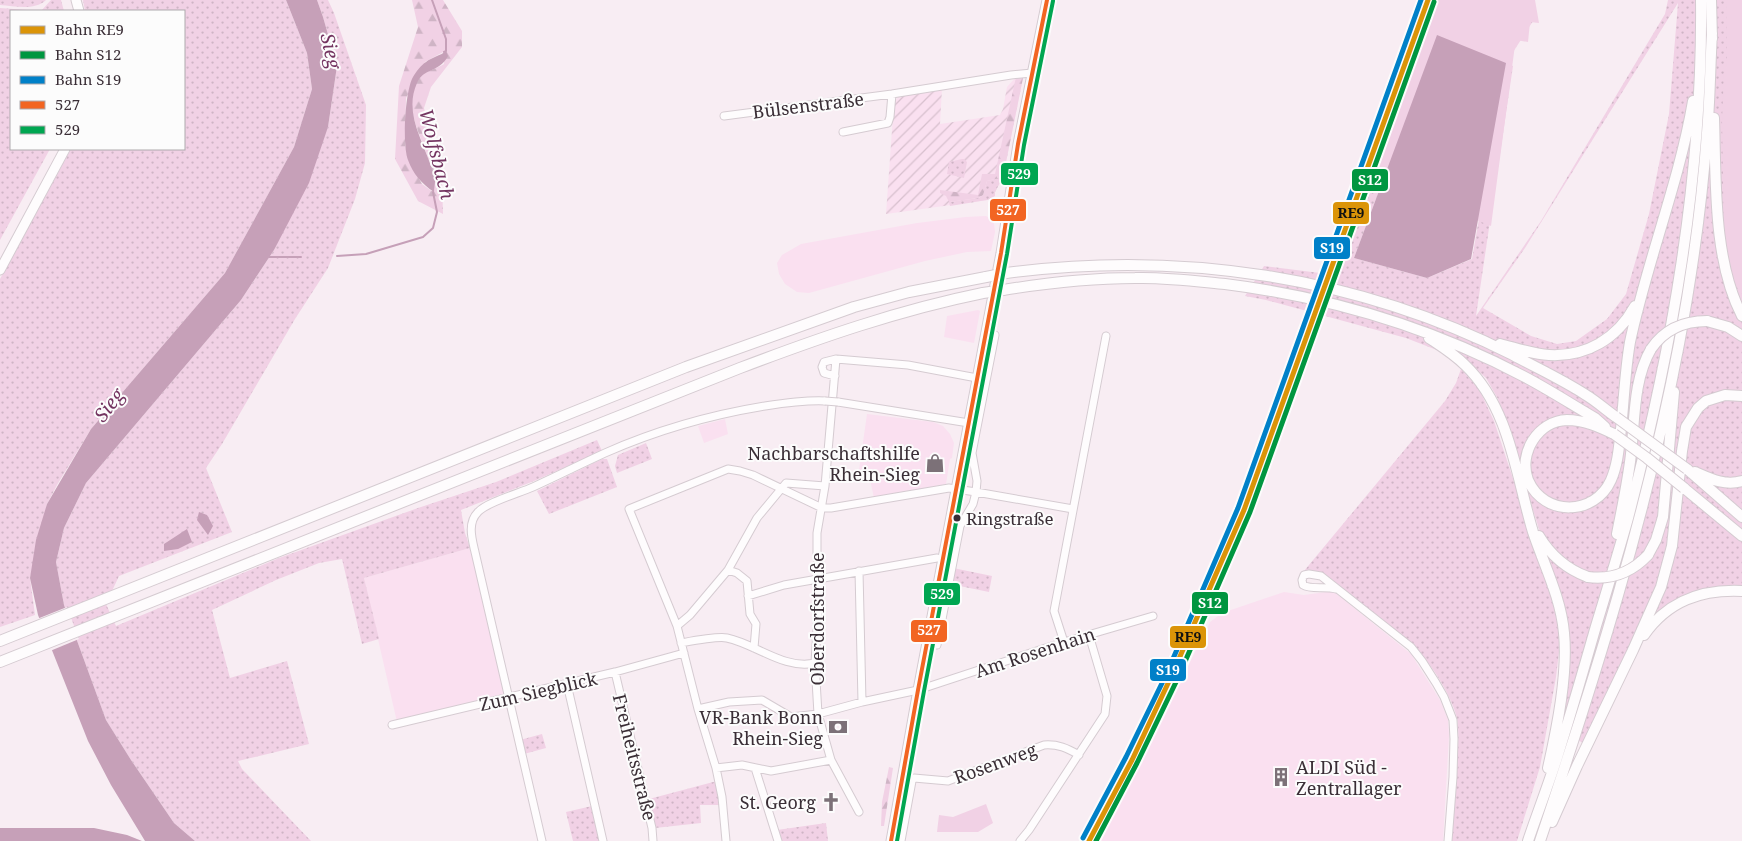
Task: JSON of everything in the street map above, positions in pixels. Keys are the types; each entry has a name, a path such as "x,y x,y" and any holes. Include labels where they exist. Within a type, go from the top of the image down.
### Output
{"highway":[{"path":"1528,841 1559,753 1627,520 1647,444 1673,318 1688,221 1693,170 1699,99 1701,0"},
{"path":"1712,0 1715,164 1721,241 1728,283 1742,316"},
{"path":"1542,841 1606,634 1649,479 1679,345 1691,273 1704,171 1712,33"},
{"path":"1614,434 1591,424 1567,420 1541,430 1529,446 1526,458 1528,479 1533,489 1548,502 1556,506 1572,508 1590,503 1606,489 1611,480 1618,455 1630,344 1643,287 1686,142 1700,56"},
{"path":"0,641 686,367 854,307 930,287 1006,273 1084,266 1135,264 1193,267 1317,285 1397,307 1464,332 1565,382 1586,395 1686,469 1742,517"},
{"path":"0,662 806,343 912,309 983,293 1084,280 1154,278 1243,286 1312,299 1366,312 1458,345 1524,376 1595,418 1742,536"},
{"path":"1479,338 1525,351 1548,355 1583,352 1606,341 1623,325 1636,305 1643,287"},
{"path":"1606,594 1624,497 1640,378 1650,349 1663,335 1673,328 1690,322 1706,321 1728,327 1742,336"},
{"path":"1413,328 1466,366 1486,390 1500,418 1528,515 1560,608 1564,635 1562,680 1559,708 1539,808"},
{"path":"1528,515 1545,545 1555,558 1568,568 1588,577 1608,577 1621,574 1638,564 1648,555 1659,532 1663,517 1679,345"},
{"path":"1542,841 1633,650 1667,567 1675,525 1686,427 1691,416 1706,401 1726,395 1742,396"},
{"path":"1686,469 1716,481 1726,483 1742,481"},
{"path":"1633,650 1653,622 1671,606 1697,596 1716,592 1742,591"}],"main road":[{"path":"891,841 1001,253 1018,144 1047,0"},
{"path":"0,270 64,150"}],"street":[{"name":"Bülsenstraße","path":"724,116 892,94 1011,74 1032,73"},
{"name":"Bülsenstraße","path":"843,132 888,123 892,94"},
{"path":"937,645 960,526 973,504 976,492 977,481 972,454 995,335"},
{"path":"1064,642 1054,611 1106,336"},
{"path":"835,376 824,373 822,367 824,362 836,360 908,365 977,378"},
{"name":"Oberdorfstraße","path":"836,360 822,508 817,533 820,579 815,663 818,714 830,760 859,812"},
{"path":"542,841 471,531 478,512 485,507 606,453 686,423 743,410 805,400 826,400 969,423"},
{"path":"726,841 722,797 716,768 698,709 677,626 629,509 728,469 740,470 753,475 822,508 832,508 948,488 1074,509"},
{"path":"677,626 690,615 728,570 757,518 786,482 824,486"},
{"path":"748,596 784,585 937,558"},
{"path":"728,570 737,573 746,581 750,614 756,624 754,648"},
{"path":"859,571 862,702"},
{"path":"1336,589 1411,648 1422,661 1444,697 1453,720 1454,739 1448,841"},
{"name":"Am Rosenhain","path":"698,709 729,702 762,700 791,717 818,714 918,690 1064,642 1153,616"},
{"path":"1020,841 1102,720 1107,705 1107,696 1088,635"},
{"path":"681,643 726,637 786,661 815,663"},
{"name":"Zum Siegblick","path":"392,726 567,684 684,653"},
{"name":"Freiheitsstraße","path":"615,672 652,828 653,841"},
{"path":"567,684 604,841"},
{"name":"Rosenweg","path":"901,841 914,778 948,781 1044,745 1054,744 1063,746 1079,755"},
{"path":"716,768 742,765 770,771 830,760"},
{"path":"755,768 778,841"}],"shaded area":[{"path":"1016,77 1023,78 1003,177 995,192 995,196 987,200 886,214 894,102 899,96 942,89 940,124 1000,115 1007,87"},
{"path":"986,216 993,220 994,224 995,232 991,251 967,252 925,261 809,293 797,292 785,284 779,274 777,263 782,255 801,244 917,223"},
{"path":"980,311 974,343 944,337 947,316"},
{"path":"867,414 933,422 943,426 950,434 954,443 946,484 874,498 868,470 859,470"},
{"path":"725,419 728,434 704,443 698,426"},
{"path":"470,548 504,696 397,722 364,578"},
{"path":"1333,591 1411,654 1440,700 1448,720 1449,736 1443,841 1101,841 1210,622 1222,613 1284,592 1304,595"}],"green space":[{"path":"0,0 46,0 36,6 24,7 0,5"},
{"path":"51,0 61,0 64,10 42,10"},
{"path":"83,0 286,0 307,53 312,89 294,147 225,273 91,429 57,485 47,504 30,578 35,615 0,627 0,279 70,150 185,150 185,10 85,10"},
{"path":"317,0 328,0 366,105 365,163 355,199 328,268 295,319 206,468 232,532 119,576 106,604 116,626 279,558 496,482 597,440 602,451 461,510 470,548 364,578 379,639 362,644 342,559 319,563 276,580 212,610 230,678 287,661 309,744 238,761 242,769 311,841 195,841 174,823 106,720 64,605 56,562 64,528 86,483 241,300 274,250 328,127 337,66"},
{"path":"412,0 443,0 462,31 462,47 431,87 424,108 442,183 443,214 418,201 395,159 399,86 418,27","holes":["445,51 444,64 420,76 413,90 414,119 430,164 433,192 422,184 408,159 405,145 406,98 425,62"]},
{"path":"1432,0 1535,18 1506,63 1513,66 1476,316 1541,221 1665,14 1668,0 1742,0 1742,588 1718,590 1650,622 1583,743 1560,730 1564,608 1498,399 1486,378 1472,365 1406,338 1245,296 1264,266 1336,275","holes":["1678,3 1669,114 1649,214 1626,294 1607,319 1576,341 1557,344 1531,336 1483,308 1525,248","1437,35 1506,63 1472,259 1427,278 1354,258"]},
{"path":"1432,0 1535,0 1539,23 1530,22 1528,42 1516,40 1515,45 1491,226 1382,181 1367,178"},
{"path":"1726,0 1742,0 1742,294 1732,278 1724,237 1722,120 1724,74 1727,63"},
{"path":"0,8 27,10 10,10 10,150 49,150 0,240"},
{"path":"1016,77 1023,78 1003,177 987,181 983,195 978,198 949,202 946,196 940,193 940,190 978,195 982,174 995,174"},
{"path":"962,159 967,162 964,178 947,174 949,162"},
{"path":"1003,177 995,192 995,196 987,200 950,206 949,202 979,198 983,195 987,181"},
{"path":"1461,369 1479,389 1494,421 1557,612 1561,635 1556,677 1540,767 1517,841 1451,841 1457,774 1458,731 1457,718 1446,690 1416,648 1326,576 1320,572 1304,571 1445,401 1456,383"},
{"path":"646,443 652,459 617,473 615,466 618,455"},
{"path":"602,459 607,459 617,487 549,514 537,491"},
{"path":"953,568 992,576 989,592 950,584"},
{"path":"542,734 546,748 524,754 520,740"},
{"path":"889,767 893,768 884,826 881,826 882,802"},
{"path":"717,781 721,805 700,805 701,823 655,828 649,799"},
{"path":"986,804 993,823 978,832 937,832 939,815 953,817"},
{"path":"592,806 601,841 573,841 566,812"},
{"path":"826,823 828,841 780,841 777,830"}],"water":[{"name":"Sieg","path":"286,0 317,0 337,66 328,127 309,183 274,250 241,300 86,483 64,528 56,562 64,605 106,720 174,823 195,841 145,841 111,785 88,741 38,615 30,578 36,540 47,504 91,429 225,273 294,147 312,89 307,53"},
{"path":"1437,35 1506,63 1471,259 1427,278 1354,258"},
{"path":"446,51 448,56 444,61 420,78 412,104 419,136 435,177 434,192 418,178 408,160 405,143 406,105 410,84 417,71 428,60"},
{"path":"199,512 207,515 213,526 208,535 197,520"},
{"path":"187,529 192,542 178,549 164,551 164,544"},
{"path":"0,828 94,828 127,835 142,841 0,841"}],"pier":[{"path":"67,607 79,639 50,651 37,619"}],"waterway":[{"name":"Wolfsbach","path":"432,0 446,39 446,51 444,52"},
{"name":"Wolfsbach","path":"337,256 366,254 423,237 433,228 437,212 433,192"},
{"name":"Wolfsbach","path":"269,257 301,257"}],"rail line":[{"name":"S19","path":"1083,838 1126,757 1166,675 1238,508 1421,0"},
{"name":"RE9","path":"1089,841 1132,760 1171,677 1244,510 1428,0"},
{"name":"S12","path":"1096,841 1137,763 1177,680 1250,512 1434,2"}],"transit line":[{"name":"527","path":"891,841 1001,253 1018,144 1047,0"},
{"name":"529","path":"897,841 1007,254 1024,145 1053,1"}],"place":[{"name":"Nachbarschaftshilfe Rhein-Sieg","path":"935,463"},
{"name":"Ringstraße","path":"957,518"},
{"name":"VR-Bank Bonn Rhein-Sieg","path":"838,727"},
{"name":"ALDI Süd - Zentrallager","path":"1281,777"},
{"name":"St. Georg","path":"831,802"}]}
